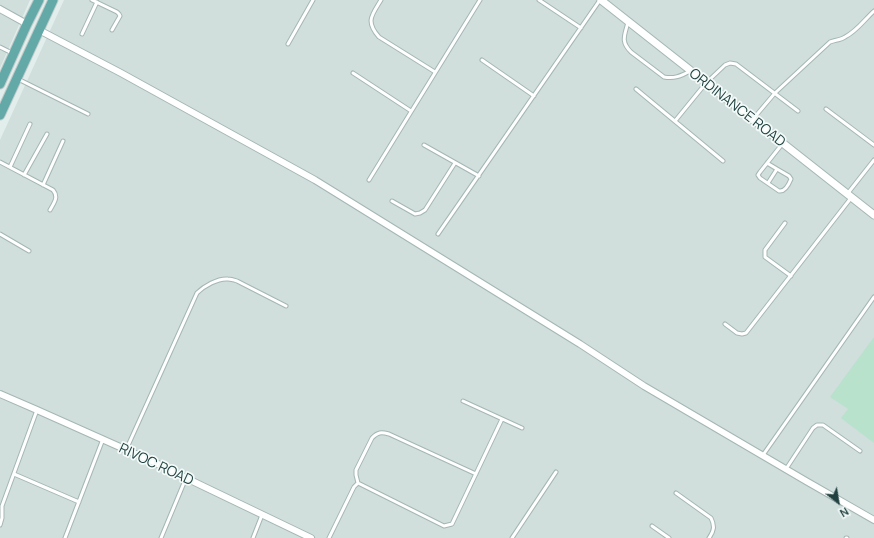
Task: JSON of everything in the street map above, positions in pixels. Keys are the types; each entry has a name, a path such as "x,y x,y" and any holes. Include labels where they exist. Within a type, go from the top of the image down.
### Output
{"main road":[{"path":"0,84 39,0"},
{"path":"0,115 53,0"}],"street":[{"name":"ORDINANCE ROAD","path":"600,0 753,119 874,216"},
{"path":"0,10 27,24"},
{"path":"39,30 121,73 315,180 580,344 644,386 874,520"},
{"name":"RIVOC ROAD","path":"0,394 158,464 312,538"}],"lane":[{"path":"92,0 119,14 120,16 112,30"},
{"path":"288,44 314,0"},
{"path":"382,0 371,16 371,23 374,31 379,37 435,72"},
{"path":"369,180 480,0"},
{"path":"539,0 581,28"},
{"path":"438,234 600,0"},
{"path":"82,34 97,2"},
{"path":"753,119 775,93 830,42 844,38 851,34 874,11"},
{"path":"628,21 624,43 631,52 664,77 676,78 690,71"},
{"path":"0,47 14,54"},
{"path":"482,60 534,96"},
{"path":"675,121 706,83 725,65 730,63 736,64 798,111"},
{"path":"353,73 411,111"},
{"path":"17,79 88,114"},
{"path":"636,89 723,161"},
{"path":"826,109 874,145"},
{"path":"10,167 30,124"},
{"path":"24,175 47,134"},
{"path":"43,185 63,141"},
{"path":"768,162 789,176 791,179 784,190 778,191 758,175 760,172 783,143"},
{"path":"424,145 478,176"},
{"path":"725,324 737,333 746,333 791,276 874,160"},
{"path":"0,162 53,190 56,193 56,198 50,210"},
{"path":"392,201 415,214 425,210 455,163"},
{"path":"768,183 777,169"},
{"path":"785,223 765,250 764,254 765,257 791,276"},
{"path":"0,234 29,251"},
{"path":"126,450 197,293 203,287 222,279 230,278 286,306"},
{"path":"763,455 874,297"},
{"path":"463,401 522,428"},
{"path":"0,525 2,518 2,506 37,410"},
{"path":"476,474 382,432 376,434 372,438 356,470 358,483 444,526 452,524 476,474 502,419"},
{"path":"786,469 813,428 817,425 823,425 860,451"},
{"path":"65,538 103,439"},
{"path":"512,538 556,472"},
{"path":"14,474 79,502"},
{"path":"161,538 186,478"},
{"path":"329,538 354,487 358,483"},
{"path":"676,493 711,518 714,528 709,538"},
{"path":"253,538 262,515"},
{"path":"652,526 669,538"}],"shaded area":[{"path":"0,0 30,0 0,68"},
{"path":"64,0 874,0 874,538 0,538 0,140"}],"green space":[{"path":"874,337 874,443 841,418 848,409 830,397"}]}
